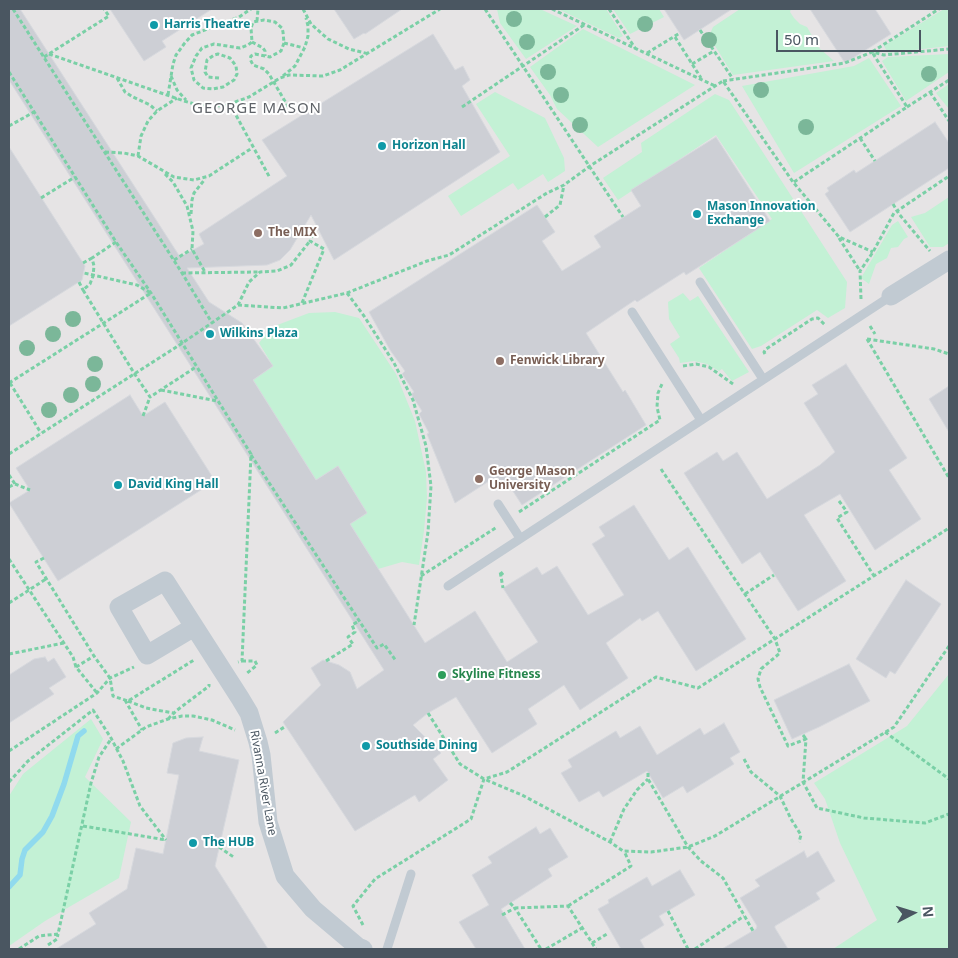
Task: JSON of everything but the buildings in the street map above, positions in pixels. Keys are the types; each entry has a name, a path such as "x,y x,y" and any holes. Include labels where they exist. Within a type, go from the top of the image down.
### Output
{"street":[{"path":"891,296 949,260"},
{"name":"Rivanna River Lane","path":"147,655 119,607 165,580 249,713 261,755 268,822 285,876 313,908 358,947 363,949"},
{"path":"147,655 194,627"}],"lane":[{"path":"700,282 763,379"},
{"path":"448,586 891,296"},
{"path":"632,312 701,420"},
{"path":"498,504 520,538"},
{"path":"387,949 411,874"}],"path":[{"path":"13,9 174,260 212,323"},
{"path":"17,15 18,9"},
{"path":"44,57 109,16 104,9"},
{"path":"168,95 170,74 176,55 192,35 239,17 251,9"},
{"path":"257,21 258,9"},
{"path":"280,78 289,75 330,74 369,54 440,9"},
{"path":"485,9 623,217"},
{"path":"552,9 715,86"},
{"path":"609,9 636,49"},
{"path":"238,305 283,308 302,304 347,293 427,261 449,255 547,193 564,185 590,166 723,81 845,63 872,52 940,9"},
{"path":"49,54 188,102 212,106 230,104 249,97 280,78 295,66 308,36 308,26 304,11"},
{"path":"304,11 311,24 328,39 348,49 369,54"},
{"path":"252,42 251,25 257,21 264,20 278,24 284,32 284,43 278,54 270,57 253,54 251,56 251,63 266,71 293,115"},
{"path":"462,107 524,67 585,24"},
{"path":"700,30 733,79"},
{"path":"647,54 680,33"},
{"path":"675,37 702,80"},
{"path":"252,42 263,48 265,56"},
{"path":"219,78 208,77 205,72 207,60 218,54 226,56 233,61 236,66 236,74 230,84 207,89 199,86 192,76 191,68 198,52 210,44 240,48 252,42"},
{"path":"284,43 304,48"},
{"path":"872,52 884,55 949,49"},
{"path":"692,64 714,51"},
{"path":"872,52 907,107"},
{"path":"9,72 359,621 377,648 384,644 396,661"},
{"path":"170,74 180,95 188,102"},
{"path":"117,78 125,92 146,102 157,111"},
{"path":"794,182 949,80"},
{"path":"723,81 794,182 839,237 860,271 861,299 858,305 875,334"},
{"path":"930,92 949,121"},
{"path":"138,156 144,128 148,120 157,111 177,98"},
{"path":"230,104 252,148 270,178"},
{"path":"9,126 34,112"},
{"path":"860,138 875,161"},
{"path":"204,272 192,249 193,230 190,208 194,193 209,176 252,148"},
{"path":"105,152 138,156 174,177 194,180 209,176"},
{"path":"160,170 173,182 180,192 191,219"},
{"path":"860,271 873,252 894,213 949,176"},
{"path":"41,198 75,177"},
{"path":"545,218 560,204 564,185"},
{"path":"893,204 931,252"},
{"path":"182,273 277,271 292,265 310,241 316,227"},
{"path":"839,237 873,252"},
{"path":"302,304 324,248 310,241"},
{"path":"83,263 116,242"},
{"path":"174,260 192,249"},
{"path":"83,290 90,284 94,276 92,258"},
{"path":"9,454 238,305 249,282 260,272"},
{"path":"84,273 137,285 151,293"},
{"path":"79,282 150,396"},
{"path":"41,433 9,383 151,293"},
{"path":"347,293 394,364 413,400 426,446 431,486 428,532 414,625"},
{"path":"364,316 368,312"},
{"path":"949,354 934,349 867,339 949,478"},
{"path":"143,416 150,396 196,367"},
{"path":"161,390 217,401"},
{"path":"242,661 251,454"},
{"path":"660,469 775,639 780,653 761,669 758,679 760,687 788,746 806,739"},
{"path":"9,475 15,484 30,490"},
{"path":"9,487 15,484"},
{"path":"838,501 847,512 837,518 874,576"},
{"path":"484,779 507,772 656,677 698,688 949,528"},
{"path":"44,558 36,562 94,656 110,678 113,696 146,708 174,713"},
{"path":"9,559 73,657 76,667 97,693"},
{"path":"503,575 500,571 504,588"},
{"path":"745,594 774,575"},
{"path":"9,603 46,578"},
{"path":"326,661 353,644 348,637 355,632 352,625 359,621"},
{"path":"9,654 64,643"},
{"path":"428,713 460,764 484,779 522,795 624,851 651,852 688,847 715,836 894,727 949,646"},
{"path":"9,752 97,693 110,678 139,664 147,655"},
{"path":"76,667 94,656"},
{"path":"126,700 196,658 201,666"},
{"path":"235,663 255,661 257,665 245,675 249,682"},
{"path":"168,719 209,686 208,680"},
{"path":"126,700 142,730"},
{"path":"9,782 28,761 93,710 116,748 140,806 166,840 82,826"},
{"path":"116,748 142,730 168,719 182,716 212,720 239,732"},
{"path":"272,735 286,726"},
{"path":"885,732 949,778"},
{"path":"802,735 806,739 803,782 817,808 864,818 925,823 949,814"},
{"path":"48,945 57,939 92,783 99,757 111,738"},
{"path":"744,759 751,772 780,796 791,820 801,835 799,842"},
{"path":"648,773 648,779 688,847 701,861 723,878 753,932"},
{"path":"471,818 484,779"},
{"path":"610,842 624,809 637,790 648,779"},
{"path":"219,847 235,858"},
{"path":"502,915 515,908 568,906 631,866 624,851"},
{"path":"510,903 541,949"},
{"path":"568,906 596,949"},
{"path":"668,911 688,949"},
{"path":"695,949 744,916"},
{"path":"546,949 582,928"},
{"path":"19,949 39,936 58,934"},
{"path":"592,943 607,934"}],"shaded area":[{"name":"George Mason University","path":"9,9 949,9 949,949 9,949"}],"green space":[{"path":"497,9 540,9 577,26 526,59 500,23"},
{"path":"558,9 606,9 623,36 619,38"},
{"path":"613,9 659,9 664,17 630,34"},
{"path":"740,9 791,9 790,12 794,18 800,24 807,27 819,48 834,61 733,75 709,36 713,27"},
{"path":"944,9 949,9 949,46 888,53 884,46"},
{"path":"583,29 695,85 598,147 557,109 550,95 530,67"},
{"path":"949,54 949,72 906,101 882,61 888,57"},
{"path":"869,58 901,106 794,173 742,86 854,66"},
{"path":"949,84 949,109 936,93"},
{"path":"495,92 545,118 564,158 565,171 548,182 543,174 518,190 513,183 461,216 448,196 510,156 476,104"},
{"path":"715,94 729,100 847,282 845,308 828,318 817,310 761,346 752,349 699,268 772,219 716,135 618,200 603,178 642,152 641,143"},
{"path":"949,197 949,243 943,247 930,247 911,217 925,213"},
{"path":"898,221 908,237 898,247 891,248 887,258 876,264 869,284 861,278 892,225"},
{"path":"683,293 690,301 698,296 749,372 732,381 722,369 719,371 707,364 694,361 680,363 670,344 680,337 669,319 668,302"},
{"path":"335,312 359,318 396,374 415,421 426,472 427,497 419,565 402,562 378,569 350,524 367,513 338,466 316,480 253,380 273,366 259,343 272,327 309,313"},
{"path":"949,674 949,949 833,949 877,920 840,843 825,799 814,783 907,726"},
{"path":"91,719 103,739 85,777 131,822 119,878 45,921 9,946 9,796 23,774"}],"waterway":[{"path":"9,887 20,875 25,850 43,832 52,816 64,784 78,736 84,731"}],"place":[{"name":"Harris Theatre","path":"154,25"},
{"name":"Horizon Hall","path":"382,146"},
{"name":"Mason Innovation Exchange","path":"697,214"},
{"name":"The MIX","path":"258,233"},
{"name":"Wilkins Plaza","path":"210,334"},
{"name":"Fenwick Library","path":"500,361"},
{"name":"George Mason University","path":"479,479"},
{"name":"David King Hall","path":"118,485"},
{"name":"Skyline Fitness","path":"442,675"},
{"name":"Southside Dining","path":"366,746"},
{"name":"The HUB","path":"193,843"}],"district":[{"name":"GEORGE MASON","path":"257,109"}]}
